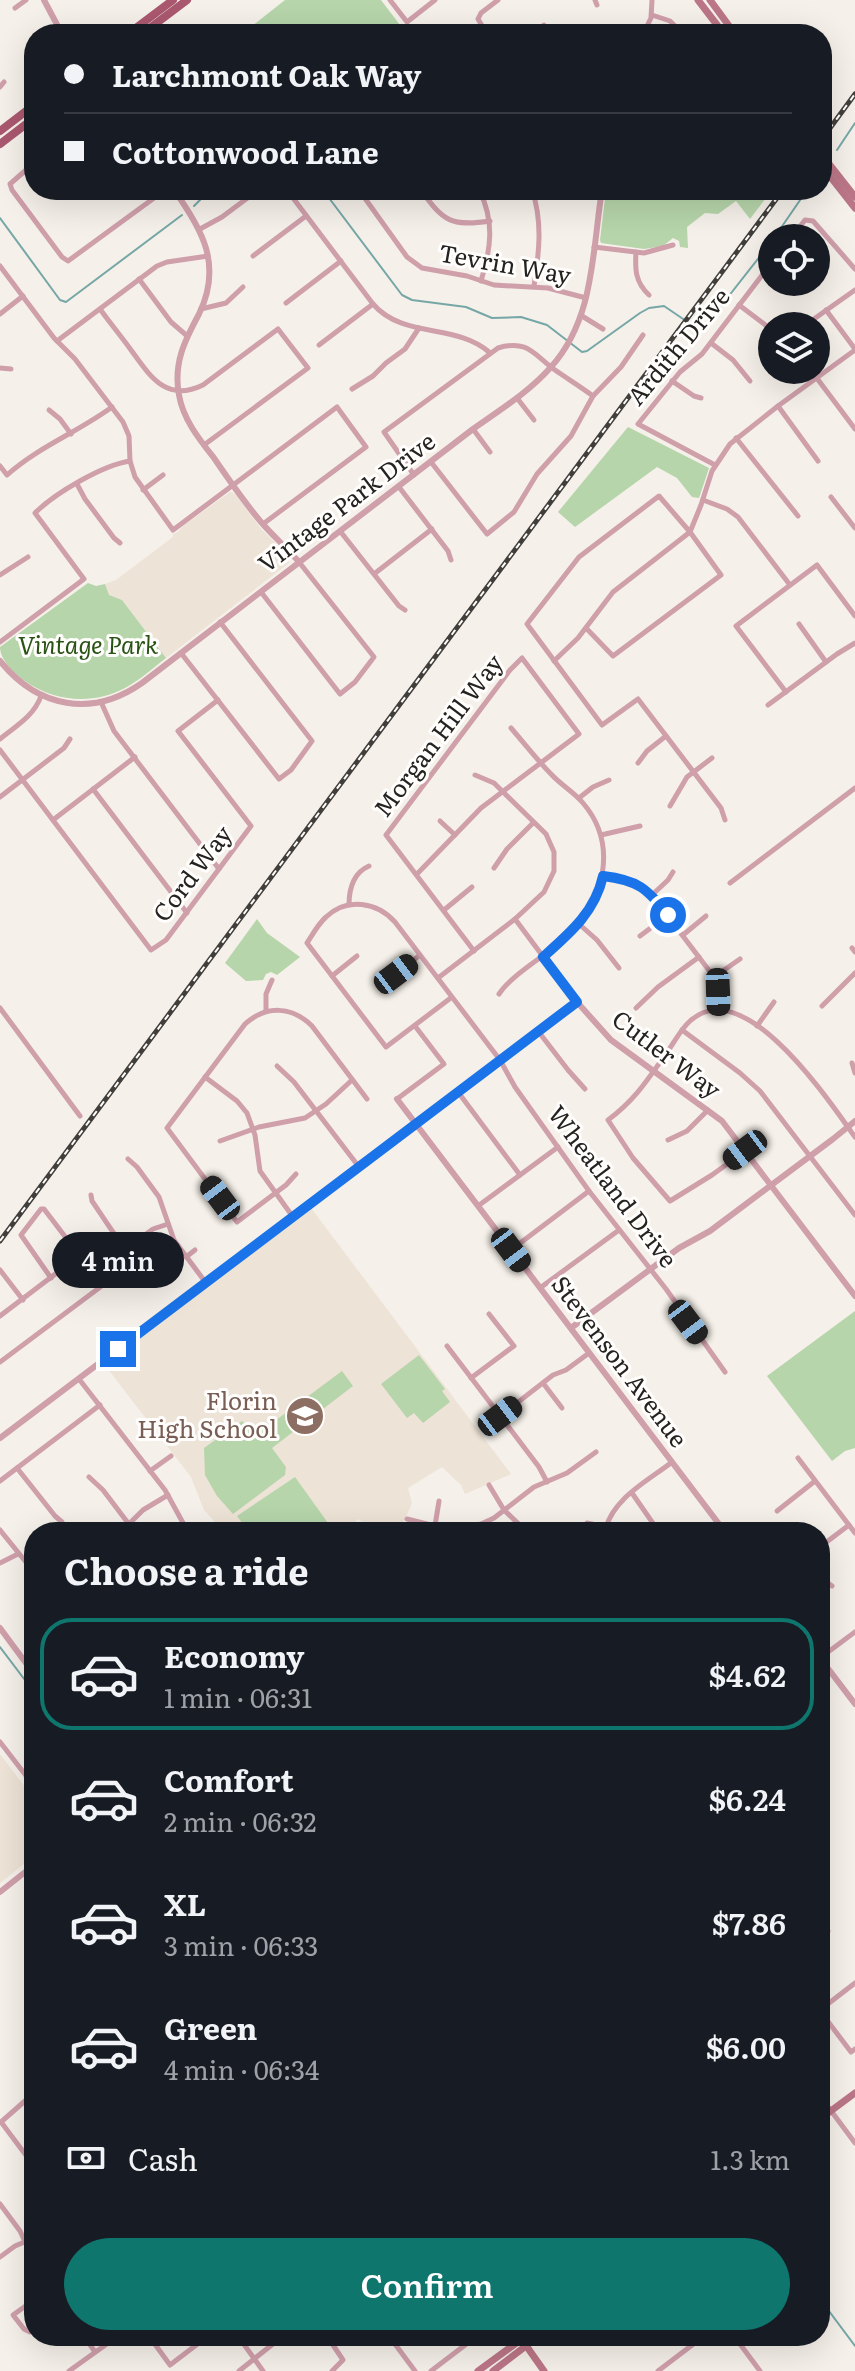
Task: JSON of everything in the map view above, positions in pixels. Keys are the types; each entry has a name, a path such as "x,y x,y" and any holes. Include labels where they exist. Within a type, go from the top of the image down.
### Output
{"main road":[{"path":"155,24 187,0"},
{"path":"698,0 716,24"},
{"path":"710,0 727,24"},
{"path":"141,24 169,2"},
{"path":"0,131 24,113"},
{"path":"0,144 24,126"},
{"path":"832,168 855,197"},
{"path":"832,179 855,208"},
{"path":"831,2111 855,2093"},
{"path":"478,2371 513,2346"},
{"path":"493,2371 516,2346"},
{"path":"528,2346 544,2371"}],"street":[{"path":"15,8 26,0"},
{"path":"44,0 57,24"},
{"path":"390,0 407,22 435,0"},
{"path":"481,24 478,19 481,13 498,0"},
{"path":"648,24 652,15 652,0"},
{"path":"652,15 673,24"},
{"path":"24,172 10,184 12,190 68,261 151,200"},
{"path":"181,200 200,229 208,256 209,279 201,309 186,335 177,366 178,391 188,421 263,524 284,544 374,657 348,689 340,694 261,592"},
{"path":"200,229 245,200"},
{"path":"294,200 373,304 392,320 471,340 489,352"},
{"name":"Tevrin Way","path":"366,200 414,264 431,271 467,276 494,285 534,286 586,298"},
{"path":"428,200 437,212 453,222 490,221"},
{"path":"481,281 490,246 490,221 483,200"},
{"path":"534,200 540,225 534,286"},
{"name":"Vintage Park Drive","path":"0,661 3,670 41,696 71,703 101,702 128,692 517,398 551,367 571,339 582,316 601,200"},
{"path":"253,256 306,216"},
{"path":"830,240 855,269"},
{"path":"594,247 636,252 673,245"},
{"path":"636,252 636,276 649,295"},
{"path":"57,341 162,264 208,256"},
{"path":"286,303 341,261"},
{"path":"0,266 112,407 127,431 135,477 173,530 337,407 366,447 263,524"},
{"path":"139,279 171,322 186,335"},
{"name":"Ardith Drive","path":"715,465 638,424 672,381 711,343 758,281"},
{"path":"201,309 226,303 243,287"},
{"path":"823,312 855,290"},
{"path":"0,314 23,296"},
{"path":"319,345 373,304"},
{"path":"739,305 758,319"},
{"path":"100,309 152,378 163,387 178,391 203,385 278,329 308,368 204,445"},
{"path":"826,310 855,349 830,367"},
{"path":"582,316 603,329"},
{"path":"352,389 405,349 419,328"},
{"path":"431,462 487,534 518,508 537,474 571,436 593,396 621,367 643,335"},
{"path":"711,343 733,360 750,381"},
{"path":"414,475 384,432 489,352 507,345 522,346 535,352 593,396"},
{"path":"0,368 11,369"},
{"path":"672,381 701,398"},
{"path":"554,661 572,645 613,592 690,532 715,465 736,438 807,384"},
{"path":"821,384 855,429"},
{"path":"517,398 534,420"},
{"path":"778,406 818,461"},
{"path":"0,466 7,475 29,457 112,407"},
{"path":"49,410 71,434"},
{"path":"473,429 490,452"},
{"path":"736,438 798,516"},
{"path":"0,642 84,579 35,513 53,497 111,465 130,461"},
{"path":"143,490 163,475"},
{"path":"77,484 120,543"},
{"path":"399,487 448,551 451,560"},
{"path":"586,628 613,656 721,575 659,496 579,557 527,624 602,725 638,699 721,808 725,820"},
{"path":"831,497 855,528"},
{"path":"703,500 723,507 738,517 790,585"},
{"path":"374,574 432,529"},
{"path":"340,531 405,610"},
{"path":"0,575 28,557"},
{"path":"786,692 736,626 817,565 854,613"},
{"path":"181,653 279,779 294,766 312,741 220,622"},
{"path":"799,624 826,662"},
{"path":"768,705 855,643"},
{"name":"Morgan Hill Way","path":"474,951 386,835 522,658 579,734 541,763"},
{"path":"0,739 32,713 41,696"},
{"name":"Cord Way","path":"0,750 151,950 166,940 251,826 178,731 218,700"},
{"path":"101,702 110,726 219,869"},
{"path":"499,994 579,924 597,897 603,876 601,835 591,813 579,798 553,777 511,728"},
{"path":"638,763 666,736"},
{"path":"0,797 64,748 70,739"},
{"path":"53,820 135,757"},
{"path":"670,806 684,781 712,758"},
{"path":"417,874 481,808 541,763"},
{"path":"438,978 515,919 547,888 554,871 555,856 543,831 491,781 475,775"},
{"path":"579,798 609,780"},
{"path":"730,883 855,788"},
{"path":"93,789 187,913"},
{"path":"440,821 455,835"},
{"path":"494,868 514,841 533,823"},
{"path":"601,835 640,826"},
{"path":"369,866 354,881 349,905 327,915 307,943 386,1047 452,997"},
{"path":"652,895 673,872"},
{"path":"603,876 632,882 652,895 714,977 719,1010"},
{"path":"444,910 472,887"},
{"name":"Wheatland Drive","path":"349,905 367,905 385,912 420,955 500,1060 515,1087 589,1191 651,1269 725,1372"},
{"path":"640,936 668,915"},
{"path":"683,935 706,916"},
{"name":"Cutler Way","path":"515,919 577,1002 611,1040 722,1121 855,1296"},
{"path":"579,924 597,940 619,968"},
{"path":"396,974 420,955"},
{"path":"332,976 357,956"},
{"path":"636,1008 658,987 699,957"},
{"path":"714,977 740,959"},
{"path":"822,1006 855,973"},
{"path":"266,1011 266,994 272,980"},
{"path":"0,1438 577,1002"},
{"path":"757,1026 774,1002"},
{"path":"0,1008 80,1116"},
{"path":"296,1174 237,1222 167,1128 245,1024 266,1011 285,1010 305,1020 367,1099"},
{"path":"745,1150 670,1201 641,1168 608,1120 631,1101 682,1030 699,1015 719,1010 734,1013 757,1026 793,1056 855,1137"},
{"path":"397,1099 444,1064 415,1026"},
{"path":"682,1030 755,1086 855,1215"},
{"path":"538,1031 585,1089"},
{"path":"852,1063 855,1073"},
{"path":"277,1066 291,1078 359,1167"},
{"path":"205,1077 241,1105 254,1128 259,1167 293,1217"},
{"path":"220,1141 254,1128 301,1120 317,1111 352,1080"},
{"path":"458,1092 520,1175"},
{"name":"Stevenson Avenue","path":"397,1099 717,1522"},
{"path":"668,1140 687,1131 708,1109"},
{"path":"571,1328 679,1248 710,1231 855,1121"},
{"path":"478,1206 558,1147"},
{"path":"128,1159 159,1197 174,1240 206,1283"},
{"path":"511,1250 589,1191"},
{"path":"91,1195 92,1201 127,1248 142,1263"},
{"path":"51,1278 21,1237 38,1210 44,1209 102,1285"},
{"path":"127,1248 153,1229 168,1224"},
{"path":"540,1288 619,1230"},
{"path":"186,1257 195,1250"},
{"path":"0,1316 79,1256"},
{"path":"0,1270 23,1300"},
{"path":"0,1362 115,1276"},
{"path":"471,1378 514,1346 489,1314"},
{"path":"447,1346 539,1467 547,1482"},
{"path":"500,1416 589,1353"},
{"path":"79,1379 168,1495 183,1522"},
{"path":"543,1383 562,1408"},
{"path":"0,1481 100,1405"},
{"path":"484,1522 534,1487 572,1470 596,1452"},
{"path":"150,1471 171,1456"},
{"path":"798,1458 855,1533"},
{"path":"609,1522 614,1509 672,1462"},
{"path":"17,1468 62,1522"},
{"path":"89,1477 127,1522"},
{"path":"777,1511 815,1481"},
{"path":"489,1485 504,1510 517,1522"},
{"path":"632,1493 652,1522"},
{"path":"129,1522 168,1495"},
{"path":"436,1522 439,1501"},
{"path":"407,1519 415,1522"},
{"path":"830,1539 849,1525"},
{"path":"0,1530 24,1561"},
{"path":"0,1563 18,1554"},
{"path":"0,1628 24,1660"},
{"path":"830,1651 855,1632"},
{"path":"830,1671 855,1704"},
{"path":"0,1742 24,1773"},
{"path":"0,1892 24,1873"},
{"path":"830,2002 855,1983"},
{"path":"830,2024 851,2052 855,2049"},
{"path":"24,2102 1,2122 24,2153"},
{"path":"831,2111 855,2143"},
{"path":"0,2204 24,2241 0,2257"},
{"path":"24,2307 13,2315 24,2329"},
{"path":"91,2346 95,2352"},
{"path":"69,2371 104,2346"},
{"path":"156,2346 170,2365 195,2346"},
{"path":"245,2346 263,2371"},
{"path":"239,2371 270,2346"},
{"path":"332,2371 343,2360 334,2346"},
{"path":"399,2346 415,2371"},
{"path":"431,2371 464,2346"},
{"path":"658,2371 691,2346"},
{"path":"741,2346 760,2371"}],"shaded area":[{"path":"230,492 285,552 289,563 166,658 122,600 109,595 105,584 116,580"},
{"name":"Florin High School","path":"311,1208 511,1474 465,1494 461,1485 442,1467 408,1488 412,1503 403,1522 363,1522 358,1519 355,1522 215,1522 204,1510 191,1477 104,1364"},
{"path":"0,1754 24,1786 24,1864 0,1883"}],"green space":[{"path":"285,0 381,0 399,24 255,24"},
{"path":"605,200 764,200 750,219 736,201 718,214 705,213 687,227 688,248 680,247 679,241 673,238 663,246 644,249 601,243"},
{"path":"628,427 709,468 699,498 692,497 677,478 657,467 575,527 558,512"},
{"name":"Vintage Park","path":"88,583 96,586 105,584 109,595 122,600 166,658 136,681 113,693 87,699 61,697 25,681 2,657 0,647"},
{"path":"257,919 267,933 300,957 277,975 271,972 263,980 246,981 225,963"},
{"path":"855,1311 855,1448 832,1461 767,1376"},
{"path":"419,1355 445,1389 442,1391 450,1402 423,1423 414,1413 407,1418 381,1384"},
{"path":"342,1371 353,1386 272,1448 286,1467 285,1475 233,1514 217,1496 205,1475 204,1448 242,1421 254,1432 260,1432"},
{"path":"295,1477 327,1522 242,1522 237,1516"}],"waterway":[{"path":"837,150 855,123"},
{"path":"194,206 200,200"},
{"path":"331,200 402,295 412,300 466,307 492,318 521,317 547,325 582,352 649,308 664,306 689,323 706,325 758,259"},
{"path":"784,224 800,200"},
{"path":"0,218 60,300 66,302 182,215"},
{"path":"0,1647 24,1679"},
{"path":"830,2312 855,2346"}],"railway":[{"path":"832,125 855,94"},
{"path":"0,1241 776,200"}],"place":[{"name":"Florin High School","path":"305,1416"}],"route":[{"path":"118,1349 577,1002 543,957 587,913 597,897 603,876 628,880 641,886 668,915"}]}
